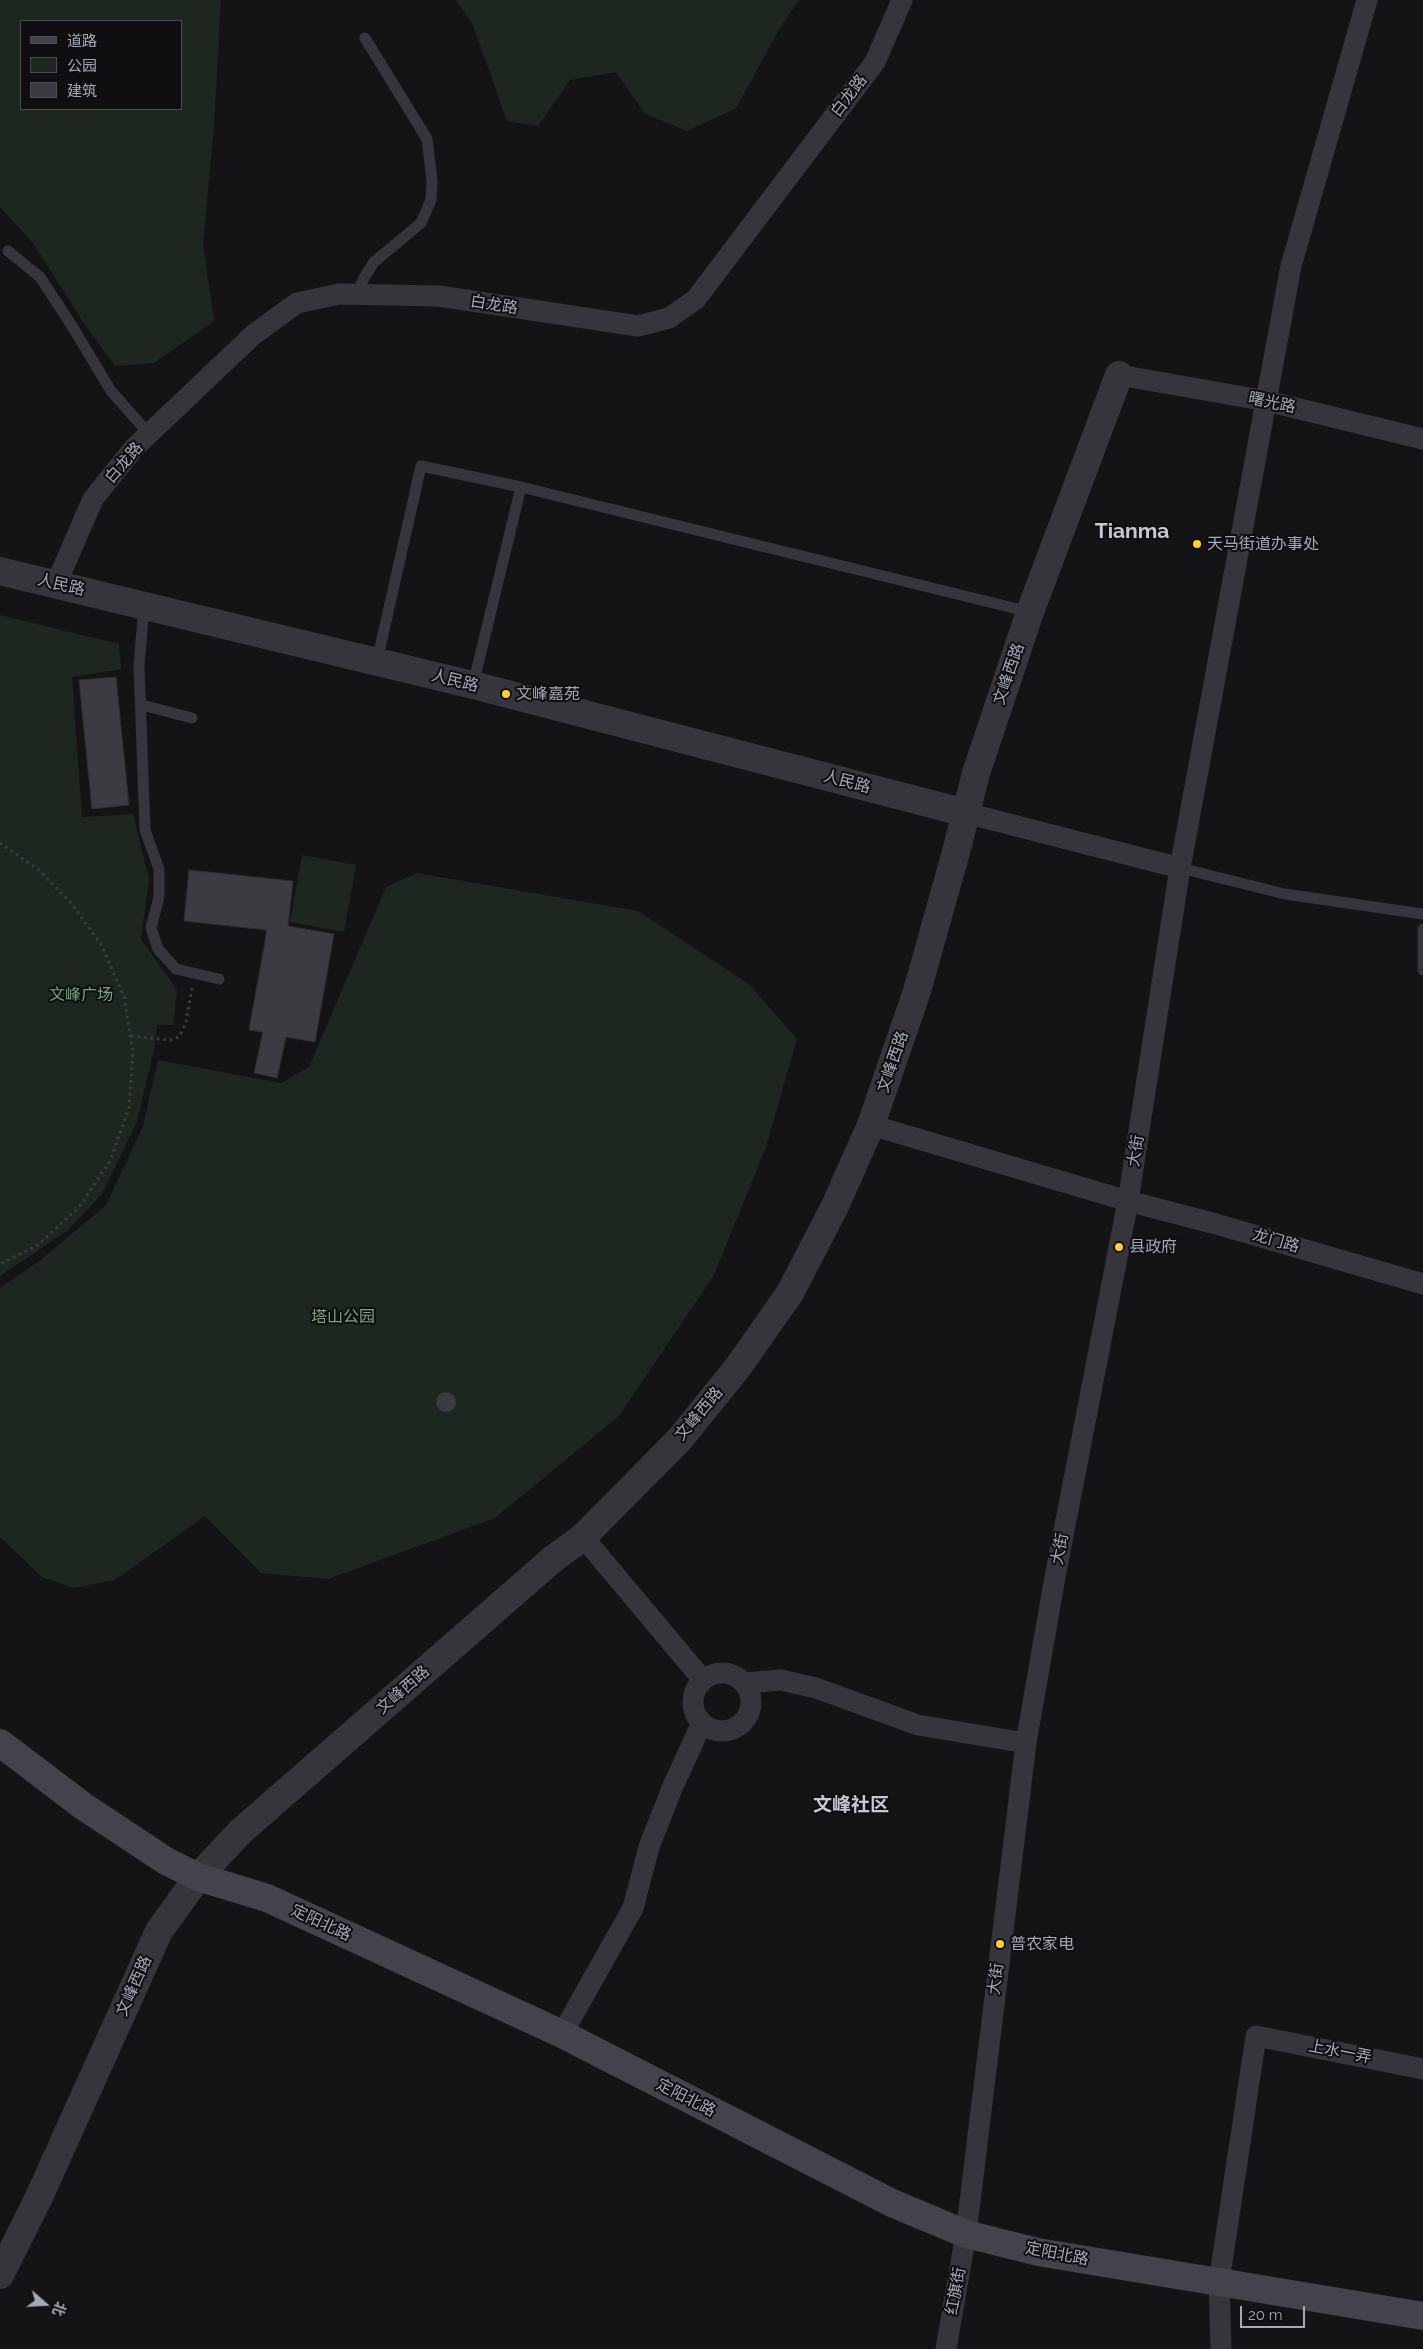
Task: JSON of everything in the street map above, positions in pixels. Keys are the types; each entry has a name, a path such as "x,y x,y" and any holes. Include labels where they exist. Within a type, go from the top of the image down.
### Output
{"main road":[{"name":"定阳北路","path":"0,1743 83,1806 166,1861 198,1878 267,1898 562,2034 892,2203 966,2234 1038,2252 1423,2316"}],"street":[{"name":"白龙路","path":"56,584 93,499 134,448 253,335 297,303 340,294 439,296 638,326 669,318 696,299 875,62 902,0"},
{"name":"大街","path":"966,2234 1026,1743 1054,1577 1128,1202 1180,868 1291,266 1367,0"},
{"name":"曙光路","path":"1120,375 1267,401 1423,439"},
{"name":"文峰西路","path":"0,2275 7,2243 39,2197 159,1931 198,1878 240,1832 553,1559 583,1537 679,1440 754,1345 790,1293 835,1206 871,1125 917,991 976,773 1030,612 1120,375"},
{"name":"人民路","path":"0,571 473,685 966,813"},
{"path":"966,813 1180,868"},
{"name":"龙门路","path":"871,1125 1128,1202 1216,1224 1423,1284"},
{"path":"583,1537 703,1680"},
{"path":"720,1672 738,1677 745,1683 750,1691 750,1710 739,1726 720,1731 702,1723 693,1706 697,1688 703,1680 720,1672"},
{"path":"745,1683 781,1680 816,1688 918,1725 1026,1743"},
{"path":"562,2034 633,1908 649,1847 673,1786 702,1723"},
{"name":"上水一弄","path":"1219,2282 1256,2036 1423,2069"},
{"name":"红旗街","path":"946,2349 966,2234"},
{"path":"1219,2282 1222,2349"}],"lane":[{"path":"356,295 374,262 421,222 431,200 432,181 427,139 366,38"},
{"path":"8,251 40,278 72,326 111,391 149,434"},
{"path":"377,661 421,466 521,487 1030,612"},
{"path":"473,685 521,487"},
{"path":"144,605 139,666 142,705 140,722 145,830 159,869 159,897 151,928 158,948 176,969 219,979"},
{"path":"142,705 192,718"},
{"path":"1180,868 1285,894 1423,914"},
{"path":"1423,929 1423,970"}],"path":[{"path":"0,843 39,870 72,904 102,946 124,997 134,1052 129,1108 110,1161 79,1207 38,1245 0,1264"},
{"path":"131,1036 170,1040 179,1037 186,1022 195,974"}],"green space":[{"path":"0,0 221,0 214,126 203,244 214,321 154,363 115,366 83,322 33,243 0,207"},
{"path":"456,0 799,0 780,28 736,108 687,131 645,114 616,72 570,80 538,126 507,121 473,25"},
{"name":"文峰广场","path":"0,615 119,644 121,669 72,677 82,817 133,814 149,879 141,939 177,990 173,1025 157,1025 154,1050 137,1122 102,1194 67,1231 0,1276"},
{"path":"302,855 356,865 344,932 290,922"},
{"name":"塔山公园","path":"417,873 638,911 749,984 797,1039 766,1147 714,1275 619,1416 495,1518 328,1579 261,1573 205,1516 115,1580 74,1588 42,1577 0,1537 0,1288 42,1259 106,1205 143,1126 158,1060 281,1083 309,1067 386,887"}],"building":[{"path":"116,677 129,805 92,809 79,680"},
{"path":"189,870 293,881 288,926 334,934 315,1042 286,1037 277,1078 254,1073 263,1032 249,1030 267,930 184,921"},
{"path":"446,1392 453,1395 456,1402 453,1409 446,1412 439,1409 436,1402 439,1395"}],"place":[{"name":"天马街道办事处","path":"1197,544"},
{"name":"文峰嘉苑","path":"506,694"},
{"name":"县政府","path":"1119,1247"},
{"name":"普农家电","path":"1000,1944"}],"district":[{"name":"Tianma","path":"1132,532"},
{"name":"文峰社区","path":"851,1805"}]}
